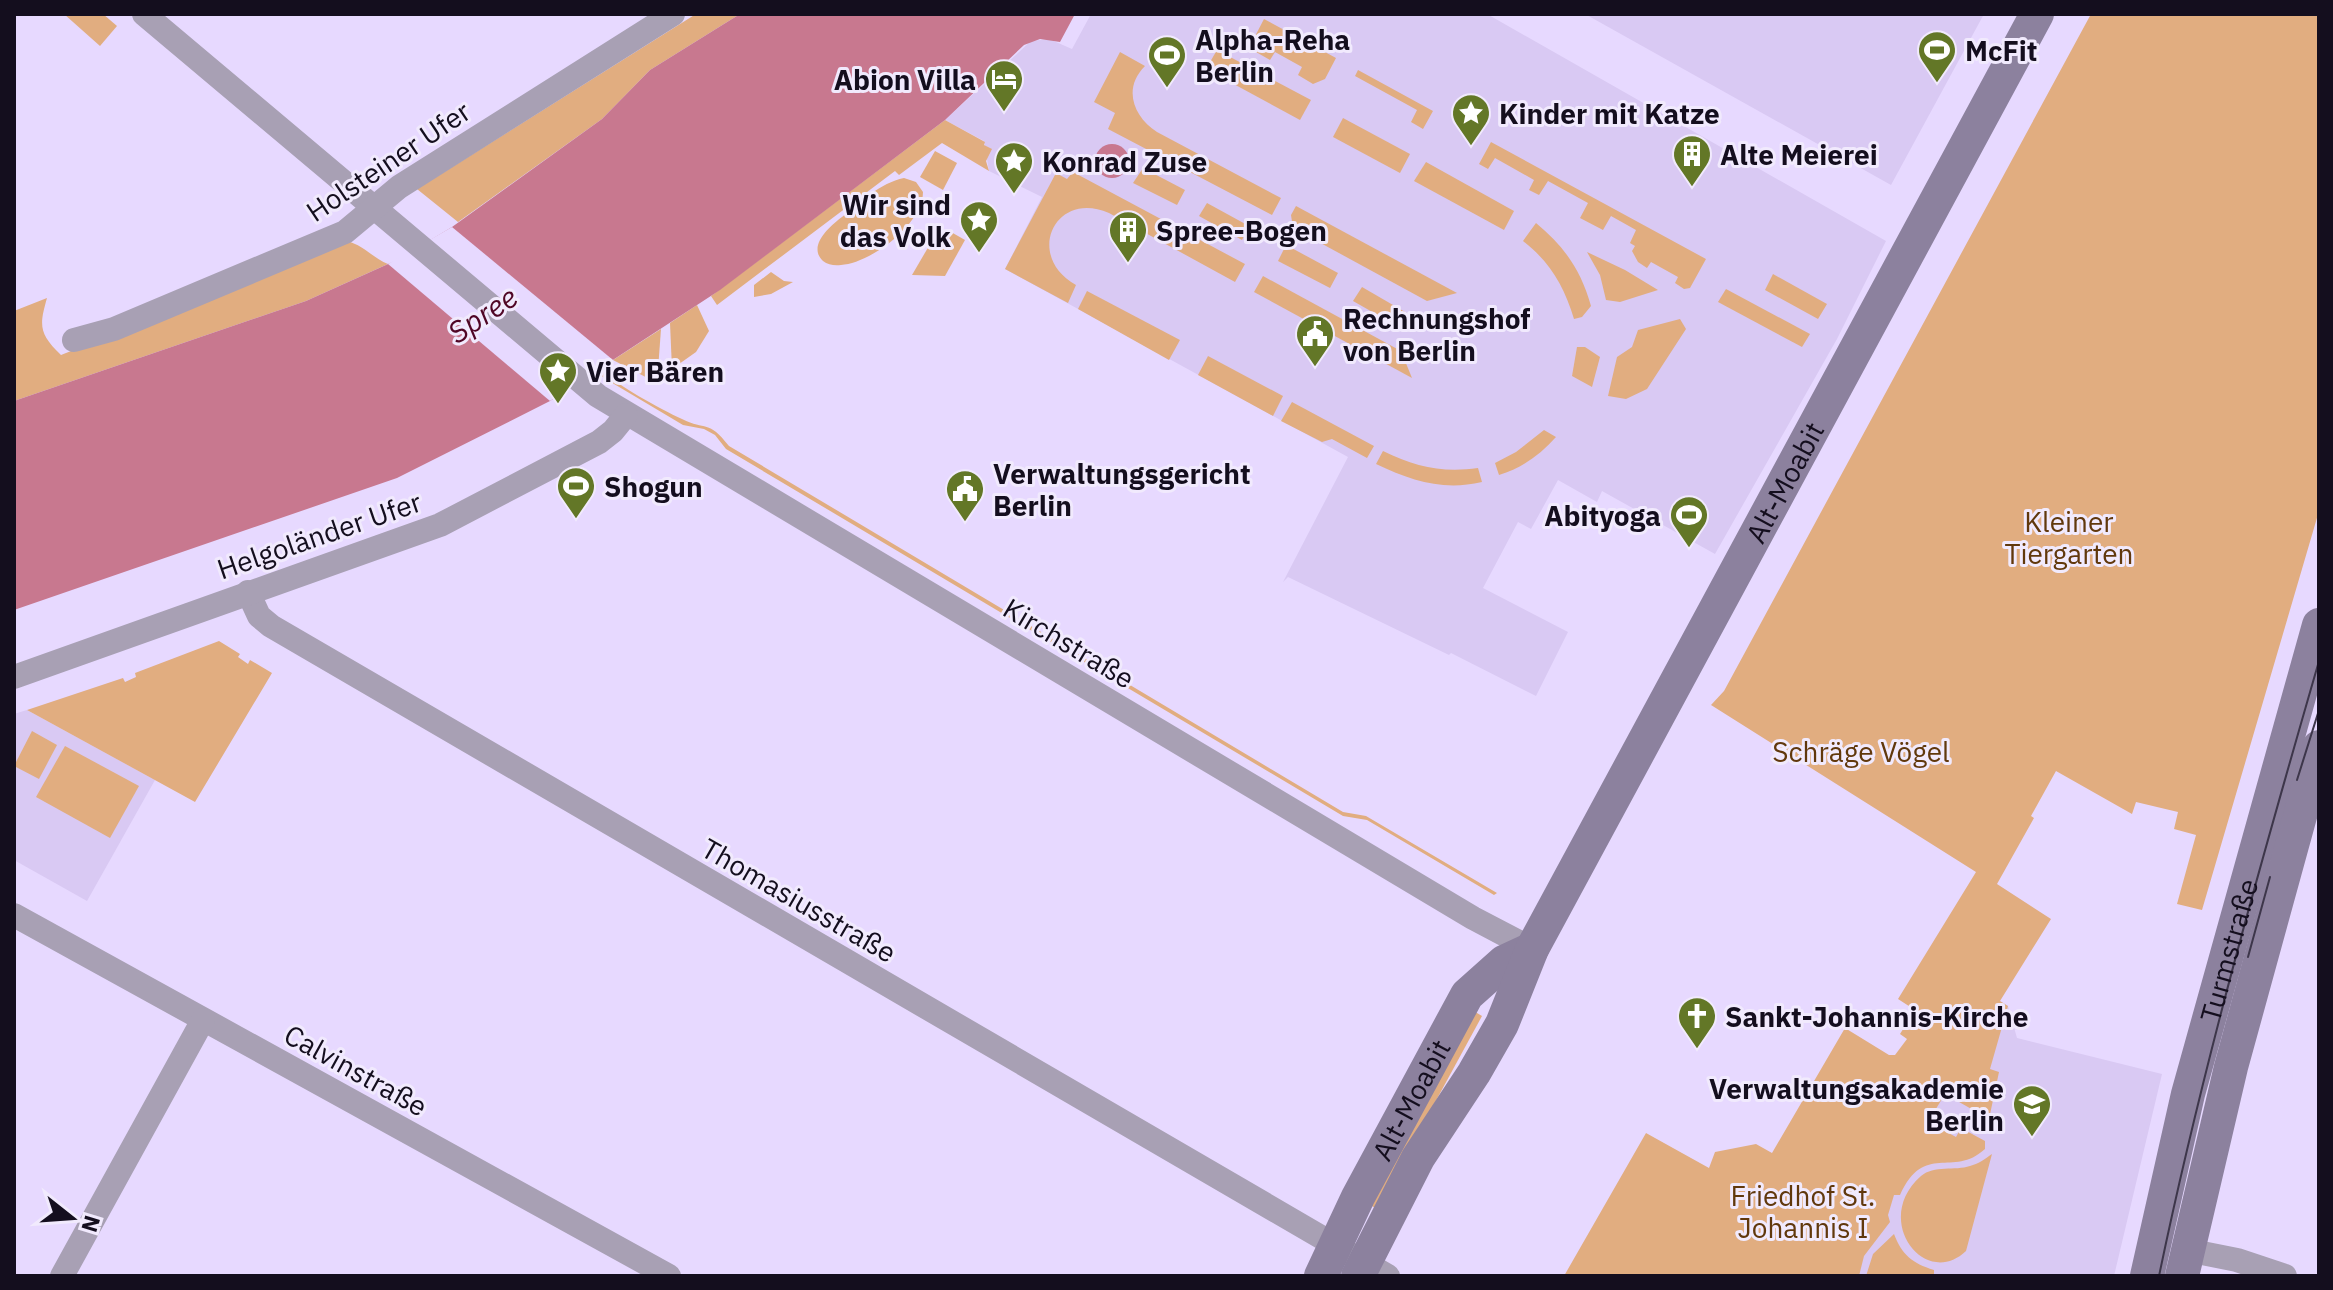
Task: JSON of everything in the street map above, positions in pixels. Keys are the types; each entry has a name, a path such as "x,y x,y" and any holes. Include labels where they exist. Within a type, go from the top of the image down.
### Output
{"main road":[{"name":"Alt-Moabit","path":"1370,1271 1418,1158 1502,1024 1532,949 2037,14"},
{"name":"Turmstraße","path":"2147,1276 2188,1094 2319,625"},
{"name":"Turmstraße","path":"2184,1263 2238,1039 2319,747"},
{"name":"Alt-Moabit","path":"1321,1276 1358,1197 1467,995 1504,962 1532,949"}],"street":[{"name":"Kirchstraße","path":"144,14 374,209 626,415 1473,918 1532,949"},
{"name":"Holsteiner Ufer","path":"74,340 114,329 331,240 399,187 673,14"},
{"name":"Helgoländer Ufer","path":"14,677 440,525 599,442 626,415"},
{"name":"Thomasiusstraße","path":"248,592 259,616 271,626 1335,1245 1370,1271"},
{"name":"Calvinstraße","path":"14,915 669,1276"},
{"path":"62,1276 203,1020"},
{"path":"2184,1263 2237,1260 2285,1276"}],"shaded area":[{"path":"1091,14 1487,14 1886,241 1837,339 1715,554 1602,491 1597,502 1558,480 1531,529 1518,522 1483,588 1568,632 1536,696 1288,577 1283,582 1348,457 1005,269 1042,197 989,171 984,141 945,120 1031,41 1049,39 1072,49"},
{"path":"1585,14 1984,14 1891,185"},
{"path":"27,710 155,780 87,901 14,860 14,714"},
{"name":"Verwaltungsakademie Berlin","path":"2000,1001 2008,1006 2017,1038 2162,1074 2114,1276 1840,1276 1962,1063"}],"green space":[{"path":"64,14 103,14 117,26 100,46"},
{"path":"696,14 740,14 650,70 602,119 458,222 417,189"},
{"name":"Kleiner Tiergarten","path":"2091,14 2319,14 2319,511 2202,910 2177,904 2196,835 2174,829 2178,812 2136,802 2132,814 2056,771 1997,884 2051,919 2000,1001 2008,1006 1990,1069 1999,1072 1989,1119 1945,1094 1928,1122 1956,1137 1961,1128 1985,1141 1985,1149 1961,1161 1929,1165 1919,1169 1909,1179 1900,1195 1894,1195 1888,1215 1890,1222 1864,1256 1859,1276 1564,1276 1646,1133 1709,1168 1715,1152 1756,1144 1772,1153 1845,1028 1889,1055 1895,1055 1907,1039 1900,1034 1915,1010 1898,999 1976,872 1711,705 1724,691"},
{"path":"1264,19 1336,58 1325,79 1313,84 1298,75 1302,67 1275,52 1270,60 1256,52 1252,42"},
{"path":"1217,50 1311,100 1300,120 1206,69"},
{"path":"1120,52 1145,66 1134,84 1133,93 1142,119 1157,132 1281,198 1272,215 1108,129 1115,113 1094,102"},
{"path":"1358,70 1433,111 1423,129 1411,122 1417,110 1355,76"},
{"path":"1343,118 1410,154 1400,173 1333,137"},
{"path":"945,120 992,149 986,161 989,171 942,143 899,175 895,171 717,305 711,296"},
{"path":"1491,142 1706,259 1690,288 1684,289 1675,283 1678,277 1651,262 1647,268 1638,262 1632,251 1635,246 1630,243 1636,230 1611,216 1603,230 1580,218 1588,203 1548,181 1539,195 1529,190 1534,180 1495,158 1488,169 1479,164"},
{"path":"935,151 957,163 943,190 920,177"},
{"path":"1426,162 1514,211 1504,230 1414,181"},
{"path":"1143,168 1185,190 1177,205 1133,183"},
{"path":"1073,172 1245,264 1235,282 1109,213 1090,208 1074,210 1061,218 1053,229 1049,243 1060,273 1076,285 1068,303 1005,269 1056,173 1067,179"},
{"path":"904,178 916,182 923,192 921,204 905,229 880,249 853,263 836,265 823,261 819,255 819,243 832,226 879,189"},
{"path":"1207,203 1249,226 1242,240 1199,216"},
{"path":"1296,206 1457,293 1427,301 1293,228 1291,215"},
{"path":"1536,223 1563,250 1577,270 1591,306 1582,317 1574,319 1555,276 1541,257 1523,241"},
{"path":"942,232 951,232 965,240 945,276 912,275 933,239"},
{"path":"347,241 388,264 306,301 14,401 14,311 47,298 43,329 48,341 61,355"},
{"path":"1286,245 1338,273 1330,288 1278,261"},
{"path":"1587,252 1658,290 1620,302 1606,300 1600,275"},
{"path":"771,272 784,281 793,282 771,294 754,297 754,285"},
{"path":"1773,274 1827,304 1818,319 1765,290"},
{"path":"1263,276 1401,351 1412,378 1254,292"},
{"path":"1362,287 1412,316 1404,330 1353,301"},
{"path":"1726,289 1810,334 1802,347 1718,302"},
{"path":"1087,291 1180,340 1169,360 1078,309"},
{"path":"697,305 709,331 696,352 672,369 670,323"},
{"path":"1680,319 1686,329 1647,389 1626,399 1608,396 1617,357 1632,347 1638,330"},
{"path":"661,329 657,383 613,360"},
{"path":"1577,347 1585,347 1600,357 1592,387 1572,376"},
{"path":"1208,356 1283,396 1273,416 1198,375"},
{"path":"601,370 662,409 711,429 729,446 1343,812 1366,816 1497,893 1494,895 1367,820 1343,816 726,449 715,435 704,429 683,425 604,378 597,372"},
{"path":"1292,402 1374,446 1367,458 1332,439 1322,442 1281,421"},
{"path":"1544,430 1556,437 1544,450 1515,469 1499,475 1495,463 1516,452"},
{"path":"1383,451 1429,467 1453,470 1478,468 1482,482 1441,485 1415,480 1376,464"},
{"path":"219,641 240,654 238,657 248,664 250,660 272,673 195,802 27,710 123,678 125,682 136,677 135,673"},
{"path":"32,731 57,745 39,779 14,766"},
{"path":"65,746 139,786 110,838 36,797"},
{"path":"1472,1010 1482,1016 1377,1209 1370,1205"},
{"path":"1992,1154 1966,1251 1950,1261 1935,1262 1921,1256 1909,1245 1902,1229 1901,1212 1907,1193 1926,1173 1970,1166"},
{"path":"1894,1234 1904,1253 1934,1270 1934,1275 1866,1276 1873,1254"}],"water":[{"name":"Spree","path":"740,14 1075,14 1060,42 1040,39 1024,45 945,120 720,290 550,401 397,478 14,610 14,401 306,301 397,260 452,227 602,119 650,70"},
{"path":"1112,144 1124,149 1129,161 1124,173 1112,178 1100,173 1095,161 1100,149"}],"pier":[{"path":"452,227 613,360 550,401 388,264"}],"tram line":[{"path":"2159,1276 2213,1044 2319,661"},
{"path":"2297,780 2319,710"},
{"path":"2248,957 2270,877"}],"place":[{"name":"McFit","path":"1937,84"},
{"name":"Alpha-Reha Berlin","path":"1167,89"},
{"name":"Abion Villa","path":"1004,113"},
{"name":"Kinder mit Katze","path":"1471,147"},
{"name":"Alte Meierei","path":"1692,188"},
{"name":"Konrad Zuse","path":"1014,195"},
{"name":"Wir sind das Volk","path":"979,254"},
{"name":"Spree-Bogen","path":"1128,264"},
{"name":"Rechnungshof von Berlin","path":"1315,368"},
{"name":"Vier Bären","path":"558,405"},
{"name":"Shogun","path":"576,520"},
{"name":"Verwaltungsgericht Berlin","path":"965,523"},
{"name":"Abityoga","path":"1689,549"},
{"name":"Sankt-Johannis-Kirche","path":"1697,1050"},
{"name":"Verwaltungsakademie Berlin","path":"2032,1138"}],"park label":[{"name":"Schräge Vögel","path":"1861,751"},
{"name":"Friedhof St. Johannis I","path":"1803,1211"}]}
